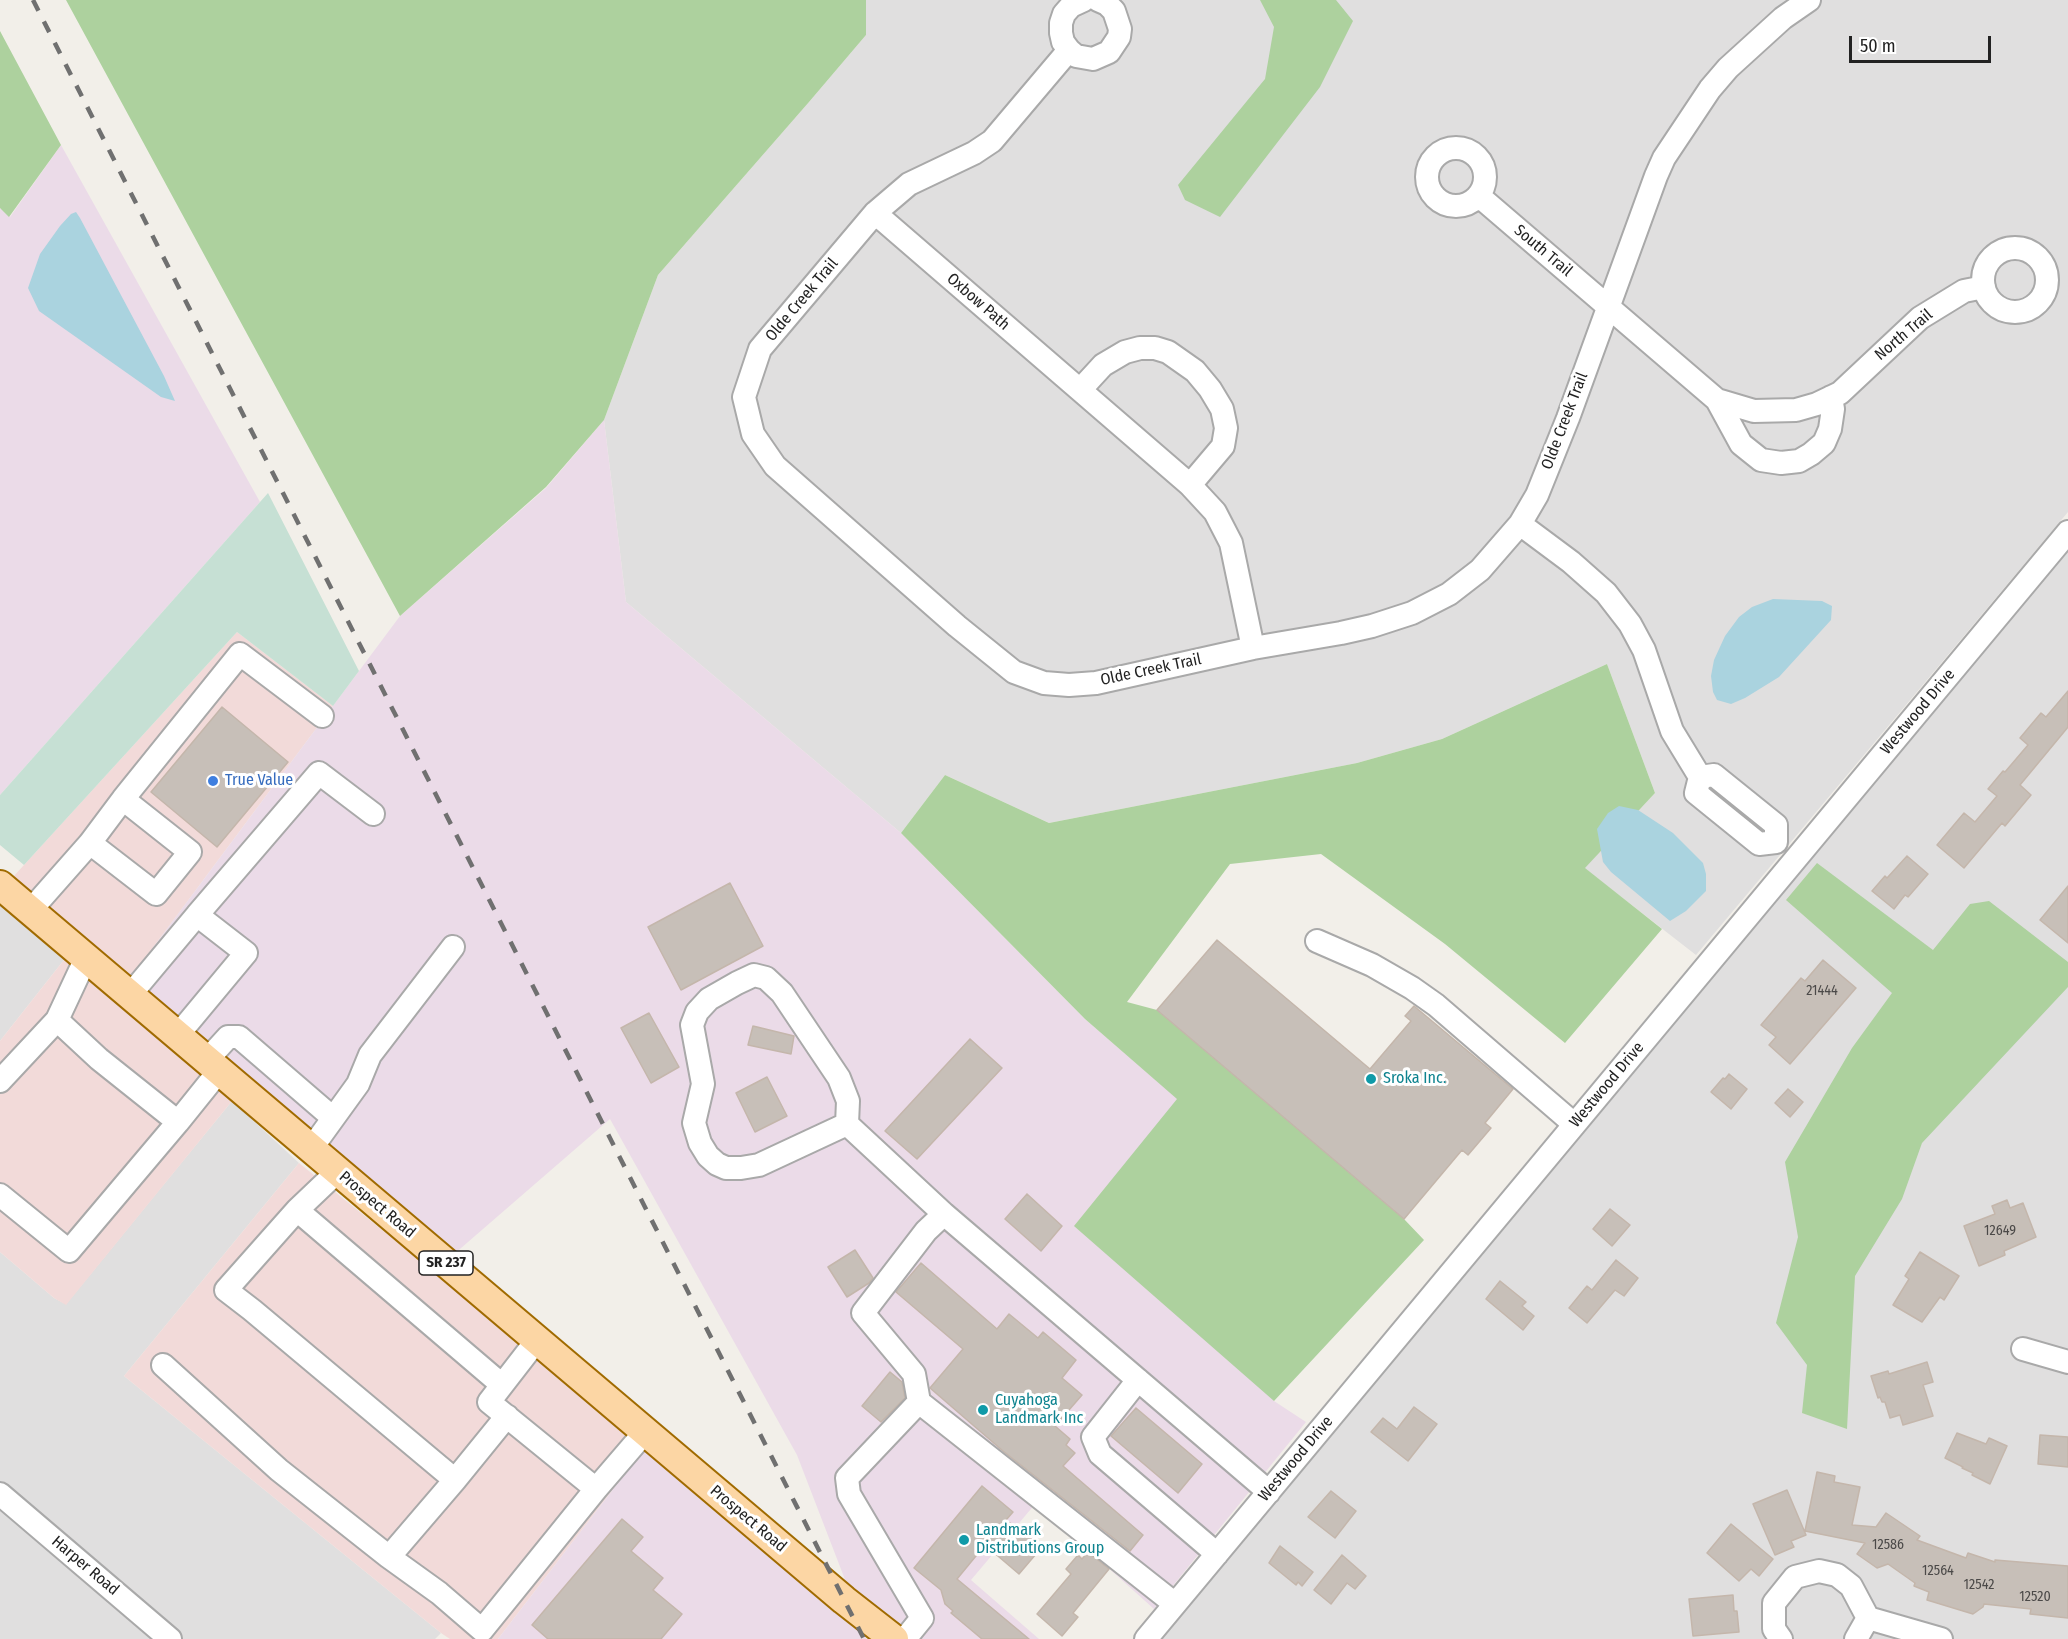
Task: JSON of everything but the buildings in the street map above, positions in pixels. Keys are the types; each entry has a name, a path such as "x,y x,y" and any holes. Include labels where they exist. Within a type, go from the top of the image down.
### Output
{"main road":[{"name":"Prospect Road","path":"0,885 844,1600 894,1639"}],"street":[{"path":"1084,0 1071,6 1064,14 1061,33 1069,50 1076,56 1093,58 1109,52 1115,45 1120,29 1119,20 1114,11 1107,4 1098,0"},
{"name":"Olde Creek Trail","path":"1069,50 992,141 974,153 909,184 875,213 760,349 744,398 753,434 775,466 957,626 1014,672 1044,683 1069,685 1095,682 1253,648 1341,633 1412,613 1449,594 1480,570 1520,524 1541,484 1568,418 1607,306 1664,158 1710,89 1728,68 1783,18 1809,0"},
{"name":"South Trail","path":"1479,196 1607,306"},
{"name":"Oxbow Path","path":"875,213 1190,485 1215,512 1231,543 1253,648"},
{"name":"North Trail","path":"1718,400 1754,411 1796,410 1831,397 1840,393 1920,318 1964,291 1984,287"},
{"name":"North Trail","path":"1607,306 1718,400 1741,444 1761,460 1781,463 1799,461 1811,454 1824,442 1830,429 1833,409 1831,397"},
{"path":"1080,390 1103,365 1125,352 1140,348 1155,348 1168,352 1195,371 1210,389 1222,409 1226,428 1223,446 1190,485"},
{"path":"1520,524 1571,562 1606,593 1630,624 1644,650 1672,731 1700,777 1696,793 1759,844 1776,842 1796,858"},
{"name":"Westwood Drive","path":"1146,1639 2068,532"},
{"path":"30,911 90,843 240,654 322,716"},
{"path":"130,995 319,773 373,814"},
{"path":"90,843 156,894 190,852 123,799"},
{"path":"177,1036 246,953 197,915"},
{"path":"1317,941 1372,965 1436,1005 1574,1124"},
{"path":"311,1149 358,1084 370,1054 453,947"},
{"path":"0,1081 57,1020 86,958"},
{"path":"847,1124 759,1165 726,1168 717,1164 708,1156 700,1143 694,1123 703,1084 692,1025 698,1012 709,999 737,983 754,975 766,978 782,993 839,1078 848,1101 847,1124 944,1214 1269,1492"},
{"path":"57,1020 99,1059 178,1122"},
{"path":"0,1195 69,1251 178,1122 228,1037 239,1037 333,1118"},
{"path":"338,1172 297,1210 226,1290 455,1480"},
{"path":"297,1210 502,1385"},
{"path":"944,1214 926,1232 863,1313 914,1374 919,1402 1175,1604"},
{"path":"537,1340 489,1401 596,1489"},
{"path":"2023,1349 2068,1362"},
{"path":"163,1365 279,1470 389,1557 439,1593 482,1630 645,1431"},
{"path":"1138,1380 1093,1437 1100,1454 1217,1554"},
{"path":"905,1639 922,1618 849,1494 847,1478 919,1402"},
{"path":"389,1557 507,1416"},
{"name":"Harper Road","path":"0,1494 170,1639"},
{"path":"1781,1639 1774,1629 1774,1603 1795,1577 1819,1570 1837,1575 1851,1587 1868,1618 1941,1639"},
{"path":"1856,1639 1868,1618"}],"shaded area":[{"path":"866,0 2068,0 2068,512 1696,955 1584,868 1655,793 1607,664 1442,739 1357,763 1049,823 945,775 901,833 626,602 604,420 658,275 866,35"},
{"path":"61,145 260,502 0,795 0,208 10,217"},
{"path":"604,420 626,602 901,833 1085,1019 1178,1099 1274,1401 1306,1422 1154,1609 1036,1503 971,1580 1039,1639 910,1639 849,1590 797,1455 610,1119 453,1255 131,977 400,616 546,488"},
{"path":"2068,532 2068,1639 1146,1639"},
{"path":"237,632 333,706 131,977 13,877"},
{"path":"0,901 67,956 0,1041"},
{"path":"67,956 232,1101 66,1305 54,1298 0,1252 0,1041"},
{"path":"232,1101 299,1163 124,1376 441,1633 435,1639 0,1639 0,1252 54,1298 66,1304"},
{"path":"299,1163 648,1444 498,1639 450,1639 441,1633 124,1376"},
{"path":"648,1444 867,1639 498,1639"}],"green space":[{"path":"66,0 866,0 866,35 658,275 604,420 546,487 400,616"},
{"path":"1260,0 1336,0 1353,21 1320,87 1220,217 1185,200 1178,185 1265,79 1274,27"},
{"path":"0,31 61,145 9,217 0,208"},
{"path":"268,493 359,671 333,706 237,632 24,865 0,845 0,795"},
{"path":"1607,664 1655,793 1585,868 1662,929 1565,1043 1445,944 1321,854 1230,864 1127,1002 1157,1010 1404,1219 1424,1240 1274,1401 1074,1226 1177,1099 1085,1019 901,833 945,775 1049,823 1357,763 1442,739"},
{"path":"1817,863 1933,950 1970,904 1989,901 2068,962 2068,987 1922,1143 1902,1199 1855,1276 1847,1429 1802,1413 1807,1365 1776,1323 1798,1237 1785,1162 1852,1048 1892,993 1786,900"}],"water":[{"path":"76,212 164,376 175,401 161,397 39,311 28,288 40,254 60,226"},
{"path":"1773,599 1822,601 1832,606 1831,620 1779,677 1731,704 1717,700 1713,692 1711,676 1714,660 1725,636 1739,617 1752,607"},
{"path":"1619,806 1638,810 1673,833 1703,863 1706,874 1706,891 1686,911 1670,921 1611,872 1603,862 1597,829 1608,813"}],"railway":[{"path":"33,0 864,1639"}],"place":[{"name":"True Value","path":"213,781"},
{"name":"Sroka Inc.","path":"1371,1079"},
{"name":"Cuyahoga Landmark Inc","path":"983,1410"},
{"name":"Landmark Distributions Group","path":"964,1540"}]}
